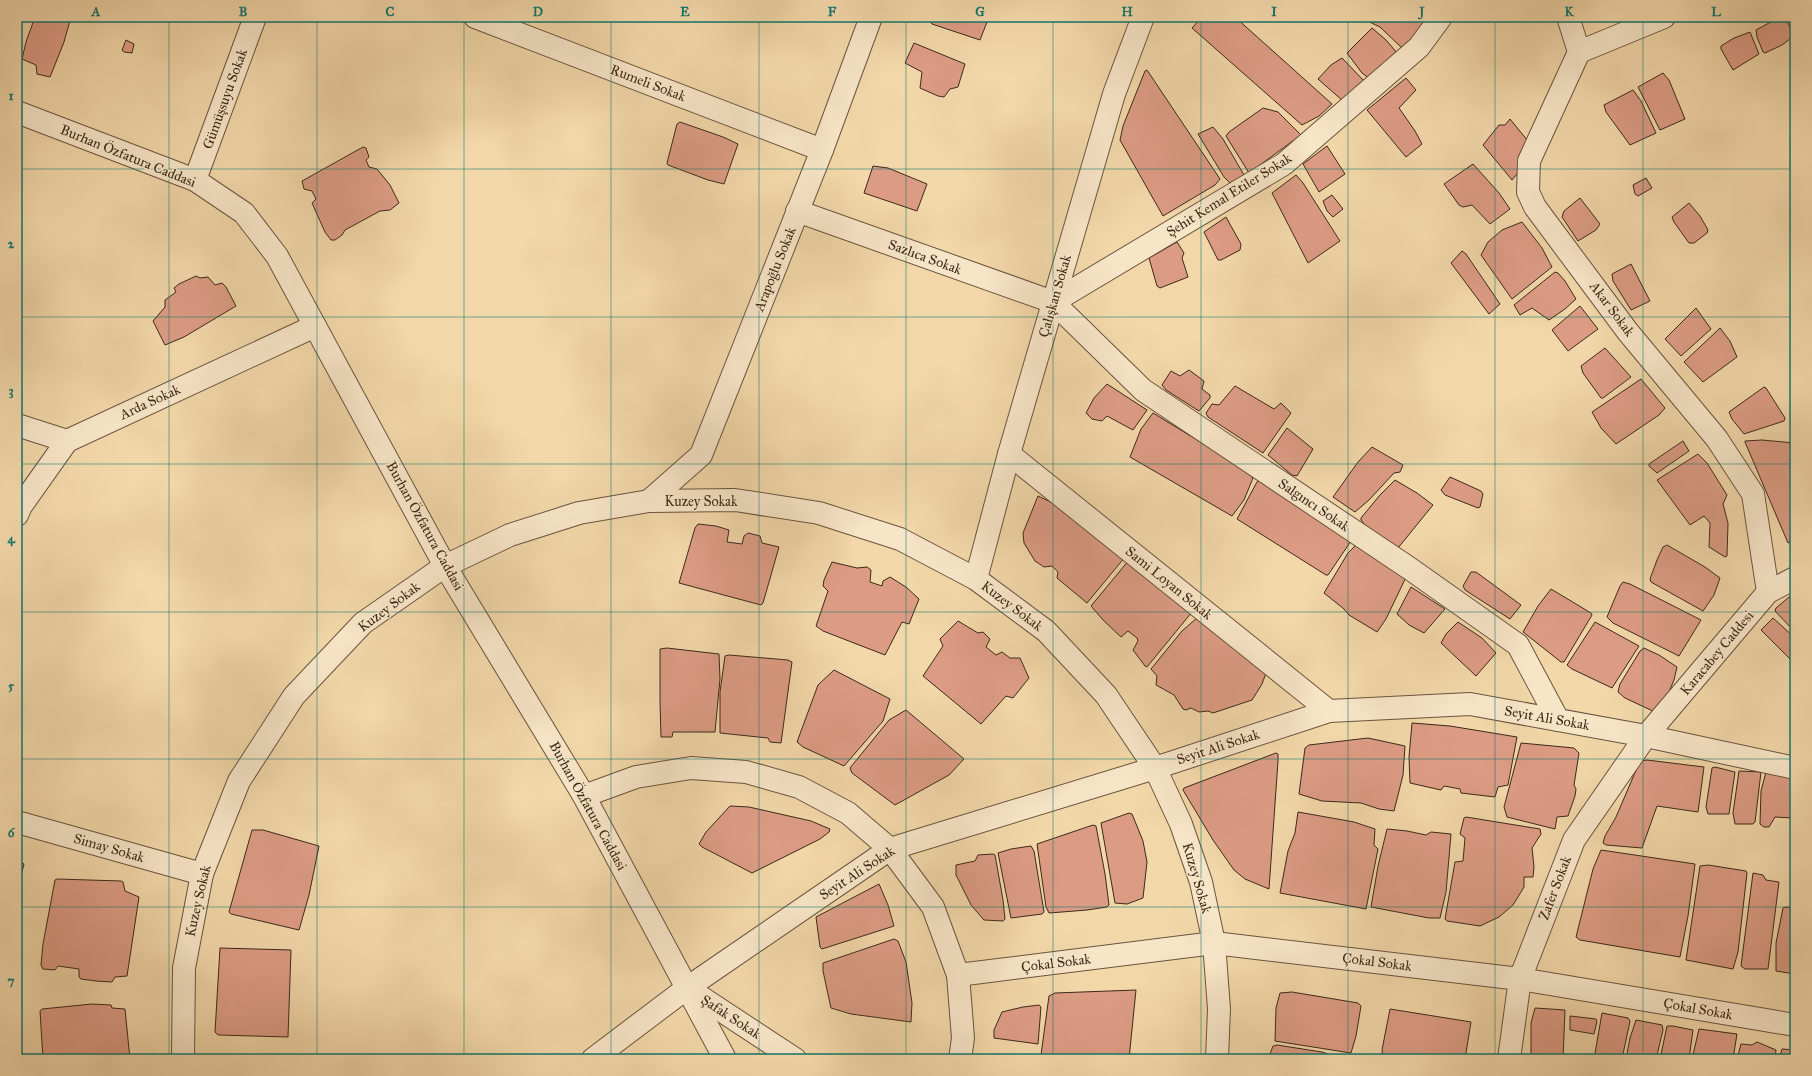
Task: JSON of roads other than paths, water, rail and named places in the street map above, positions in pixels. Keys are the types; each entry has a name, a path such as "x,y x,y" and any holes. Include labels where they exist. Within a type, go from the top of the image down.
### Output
{"street":[{"name":"Gümüşsuyu Sokak","path":"194,180 255,17"},
{"name":"Rumeli Sokak","path":"475,17 822,150"},
{"name":"Arapoğlu Sokak","path":"649,501 701,455 822,150 871,17"},
{"name":"Çalışkan Sokak","path":"976,579 1009,454 1114,94 1143,17"},
{"name":"Şehit Kemal Etiler Sokak","path":"1053,302 1284,164 1419,47 1441,17"},
{"path":"1568,17 1579,52 1664,17"},
{"name":"Akar Sokak","path":"1579,52 1529,161 1528,192 1535,208 1628,332 1717,439 1753,494 1768,592"},
{"name":"Burhan Özfatura Caddasi","path":"17,112 194,180 244,213 277,256 445,566 584,796 725,1059"},
{"name":"Sazlıca Sokak","path":"797,211 1053,302"},
{"name":"Salgıncı Sokak","path":"1053,302 1142,390 1402,564 1518,645 1558,720"},
{"name":"Arda Sokak","path":"17,515 21,506 67,441 315,326"},
{"path":"17,424 67,441"},
{"name":"Sami Loyan Sokak","path":"1009,454 1329,711"},
{"name":"Kuzey Sokak","path":"183,1059 184,968 202,874 239,780 294,696 363,623 445,566 510,535 524,530 579,513 649,501 735,500 819,512 900,539 976,579 1046,631 1106,695 1155,768 1181,824 1201,882 1214,943 1220,1009 1217,1059"},
{"name":"Karacabey Caddesi","path":"1646,736 1768,592 1795,578"},
{"name":"Seyit Ali Sokak","path":"593,1059 687,988 890,848 1155,768 1329,711 1470,704 1646,736 1795,768"},
{"name":"Zafer Sokak","path":"1509,1059 1520,979 1574,840 1646,736"},
{"path":"584,796 636,777 691,768 746,772 799,787 848,812 890,848 932,907 958,975 963,1038 960,1059"},
{"name":"Simay Sokak","path":"17,822 202,874"},
{"name":"Çokal Sokak","path":"958,975 1214,943 1520,979 1795,1025"},
{"name":"Şafak Sokak","path":"687,988 795,1059"}]}
